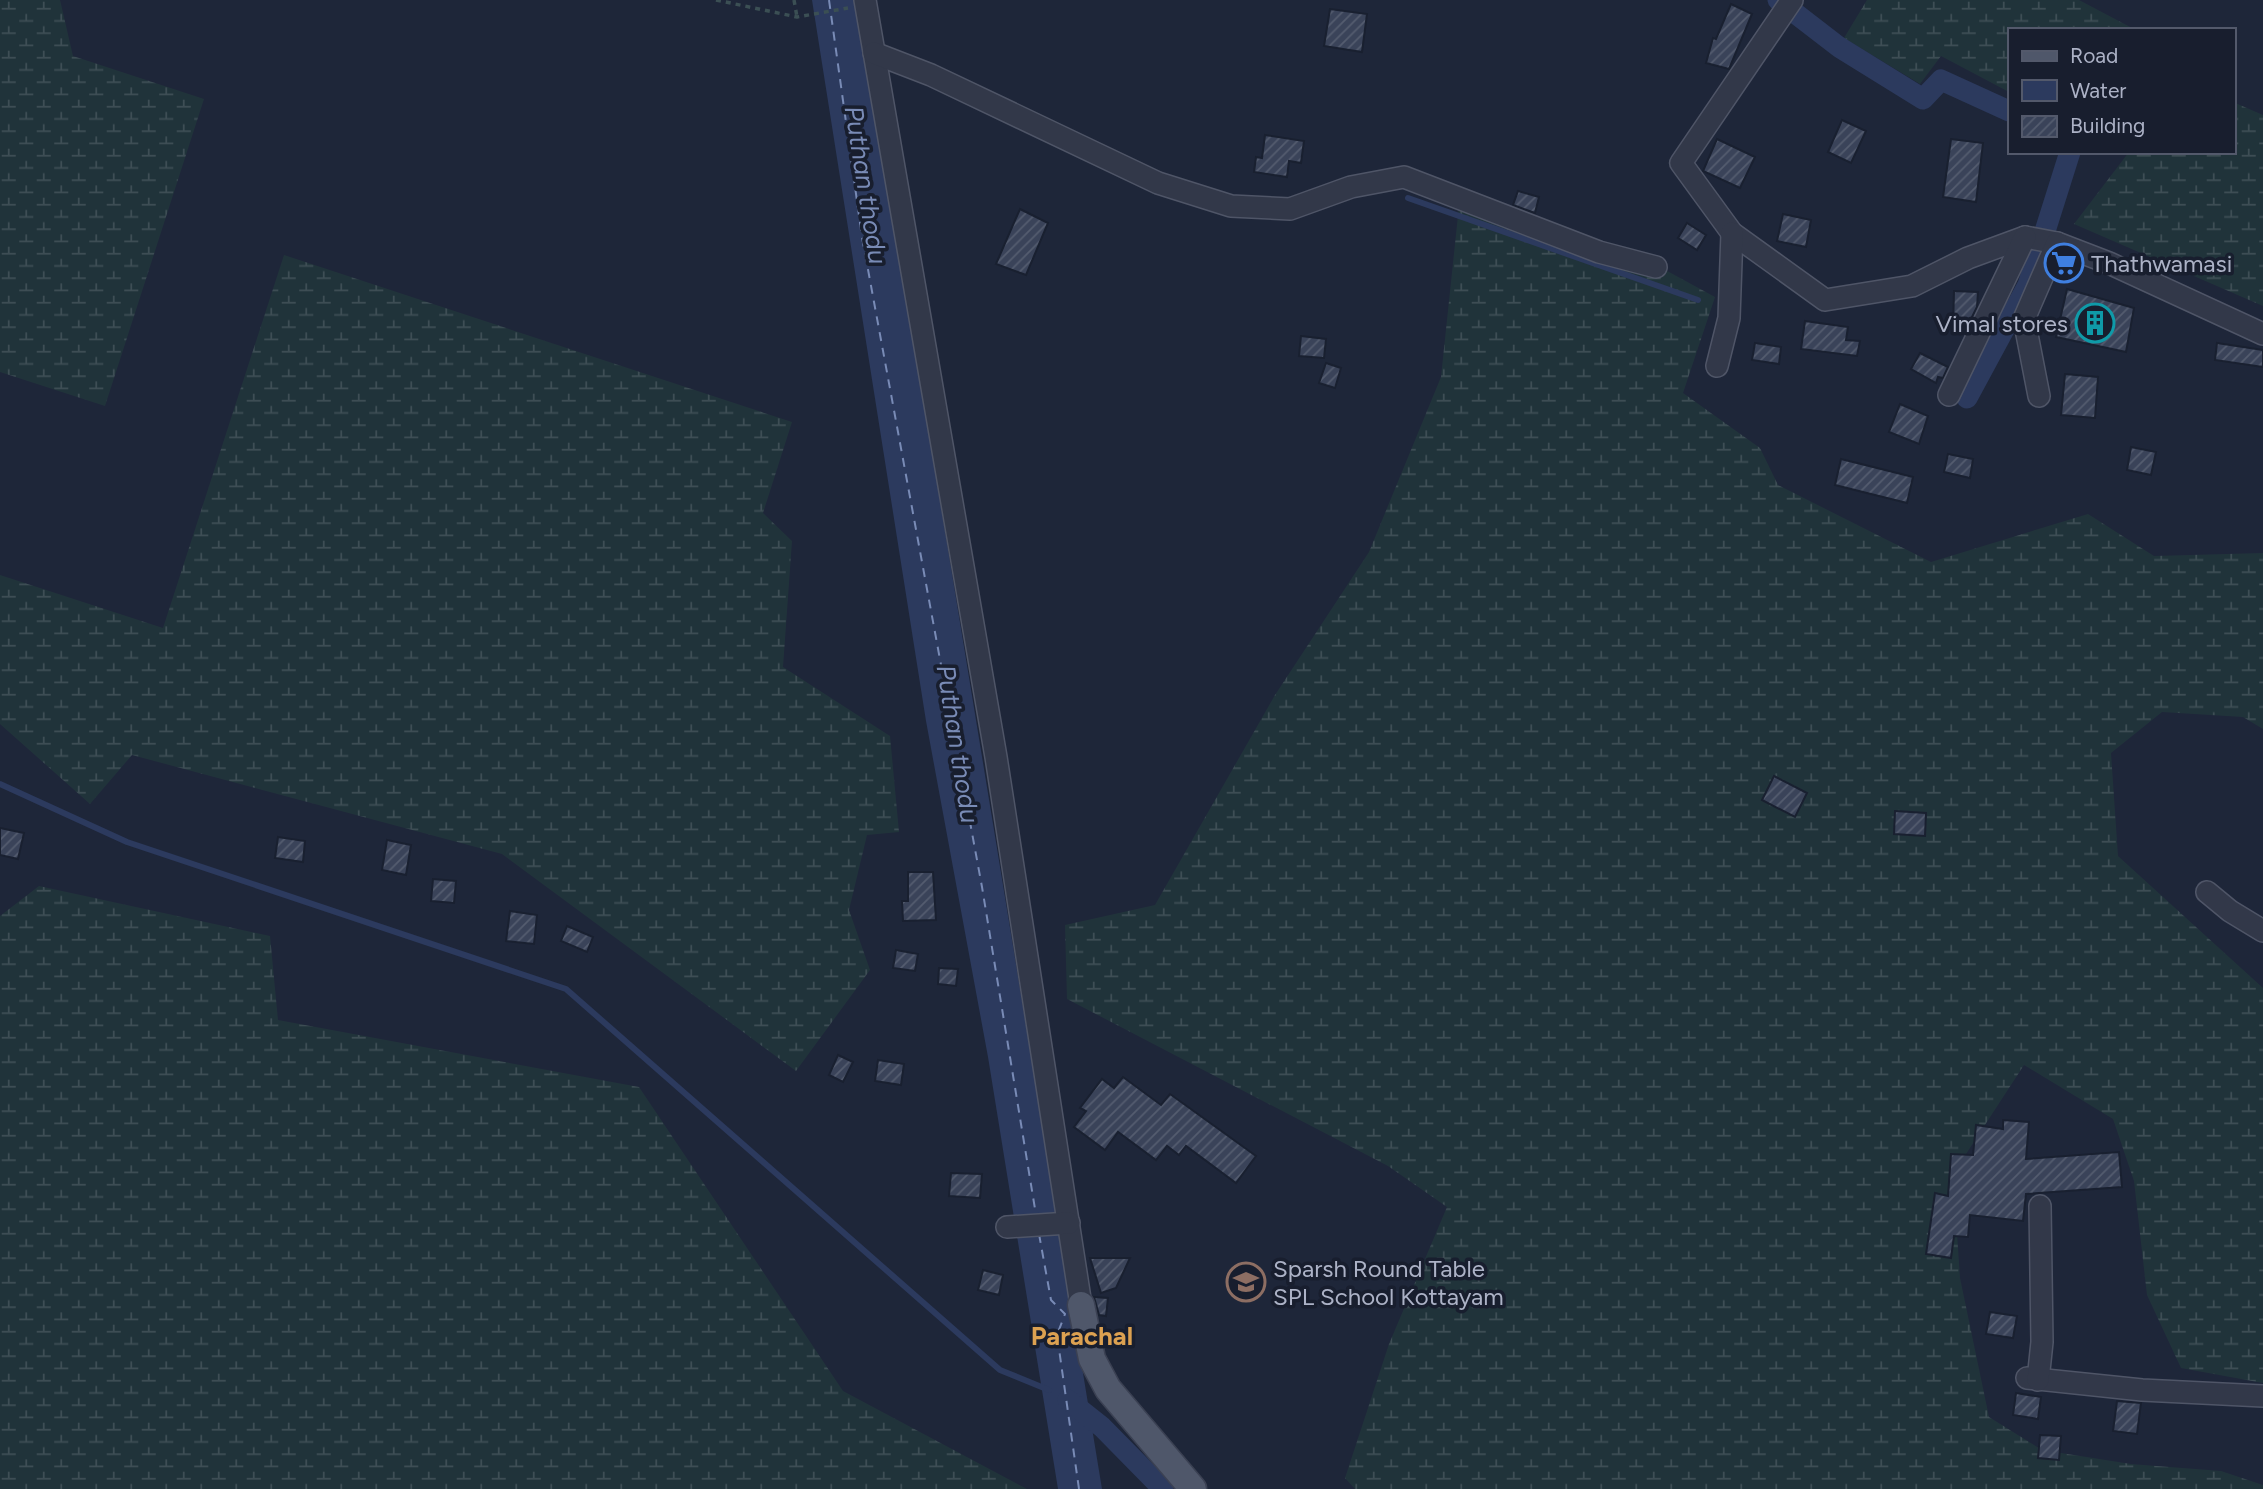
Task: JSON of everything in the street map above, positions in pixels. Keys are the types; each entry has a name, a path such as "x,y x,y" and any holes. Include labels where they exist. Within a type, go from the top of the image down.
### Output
{"main road":[{"path":"1081,1305 1092,1359 1100,1375 1193,1489"}],"street":[{"path":"866,2 996,757 1081,1305"},
{"path":"1787,9 1681,163 1732,233 1825,300 1912,286 1968,258 2042,240 2109,263 2263,334"},
{"path":"874,53 931,75 1158,183 1231,206 1290,209 1351,187 1404,177 1599,252 1656,267"},
{"path":"1717,366 1729,318 1732,233"},
{"path":"1949,395 2042,240"},
{"path":"2039,396 2024,319 2042,240"},
{"path":"2207,892 2230,911 2263,930"},
{"path":"2039,1206 2042,1342 2032,1379 2142,1390 2263,1396"},
{"path":"1007,1227 1069,1223"}],"path":[{"path":"716,0 797,17 866,2"},
{"path":"794,0 797,17"}],"green space":[{"path":"0,0 60,0 73,56 204,99 105,406 0,372"},
{"path":"1867,0 2079,0 2132,28 2008,28 2008,91 1941,56 1920,84 1844,38"},
{"path":"2235,103 2263,115 2263,306 2074,224 2127,154 2235,154"},
{"path":"1461,187 1636,254 1715,297 1683,393 1760,448 1778,485 1931,562 2088,514 2154,556 2263,553 2263,729 2243,717 2162,712 2111,753 2118,856 2263,988 2263,1383 2181,1368 2147,1295 2134,1181 2113,1119 2024,1065 1953,1174 1960,1278 1989,1417 2042,1450 2131,1464 2221,1471 2263,1485 2263,1489 1355,1489 1345,1478 1389,1344 1447,1207 1388,1166 1067,999 1065,925 1155,905 1275,695 1369,552 1441,377"},
{"path":"284,255 792,422 763,513 792,541 783,667 890,736 899,832 867,835 849,910 870,970 796,1071 502,854 132,755 90,804 0,724 0,575 163,628"},
{"path":"39,886 270,936 278,1020 639,1087 843,1391 1027,1489 0,1489 0,916"}],"water":[{"name":"Puthan thodu","path":"812,0 858,0 1102,1489 1058,1489 988,1057 926,721"}],"building":[{"path":"1731,4 1752,14 1729,69 1706,63 1713,38 1716,39"},
{"path":"1330,9 1367,14 1362,52 1324,46"},
{"path":"1842,120 1866,131 1851,163 1828,152"},
{"path":"1265,135 1304,141 1301,163 1289,161 1287,177 1254,172 1256,157 1262,158"},
{"path":"1717,139 1755,157 1740,188 1703,171"},
{"path":"1951,139 1983,143 1976,202 1943,197"},
{"path":"1518,191 1539,197 1535,213 1513,205"},
{"path":"1020,209 1048,223 1026,275 996,264"},
{"path":"1783,214 1811,220 1806,247 1777,241"},
{"path":"1687,223 1706,235 1697,250 1678,238"},
{"name":"Vimal stores","path":"2067,289 2134,308 2126,352 2056,337"},
{"path":"1954,291 1978,292 1977,307 1966,329 1953,328"},
{"path":"1805,321 1848,327 1846,340 1860,341 1857,356 1801,349"},
{"path":"1301,336 1326,339 1324,358 1299,356"},
{"path":"1755,343 1781,347 1779,364 1752,360"},
{"path":"2217,343 2263,350 2263,367 2215,360"},
{"path":"1920,353 1948,367 1943,378 1938,377 1936,383 1911,369"},
{"path":"1326,363 1341,368 1335,388 1319,383"},
{"path":"2065,374 2098,377 2095,418 2061,415"},
{"path":"1900,404 1928,416 1919,444 1889,432"},
{"path":"2131,447 2156,452 2151,475 2127,470"},
{"path":"1948,454 1973,459 1970,478 1944,472"},
{"path":"1841,459 1913,477 1907,503 1835,485"},
{"path":"1774,776 1807,793 1795,817 1762,800"},
{"path":"1895,811 1926,813 1925,836 1894,834"},
{"path":"0,828 24,833 18,859 0,855"},
{"path":"278,837 305,841 303,862 275,858"},
{"path":"387,840 411,845 406,875 382,870"},
{"path":"908,872 933,872 936,920 903,921 902,901 908,901"},
{"path":"433,879 456,881 454,903 431,901"},
{"path":"510,911 537,915 534,944 506,941"},
{"path":"567,926 593,937 587,952 561,941"},
{"path":"896,950 918,954 915,971 893,968"},
{"path":"939,968 958,969 956,986 938,984"},
{"path":"838,1055 853,1062 843,1082 829,1075"},
{"path":"878,1060 904,1064 901,1085 875,1081"},
{"path":"1123,1077 1161,1105 1170,1094 1256,1156 1236,1183 1186,1146 1179,1155 1167,1146 1156,1160 1118,1132 1105,1150 1074,1127 1086,1111 1080,1108 1102,1079 1114,1088"},
{"path":"2003,1120 2029,1122 2026,1159 2119,1152 2122,1187 2026,1194 2023,1221 1970,1215 1968,1237 1954,1236 1951,1258 1926,1254 1935,1193 1948,1196 1951,1154 1973,1155 1976,1125 2003,1129"},
{"path":"951,1173 982,1174 980,1198 949,1196"},
{"path":"1090,1258 1130,1258 1116,1288 1101,1293"},
{"path":"983,1270 1003,1275 999,1295 978,1290"},
{"path":"1094,1297 1108,1298 1106,1316 1099,1315"},
{"path":"1990,1312 2017,1316 2013,1338 1986,1334"},
{"path":"2016,1393 2041,1397 2038,1419 2013,1415"},
{"path":"2117,1401 2141,1403 2137,1434 2113,1431"},
{"path":"2040,1435 2061,1436 2059,1460 2038,1458"}],"waterway":[{"path":"1778,0 1839,47 1923,99 1941,80 2008,111"},
{"path":"1967,398 2028,285 2069,154"},
{"path":"1408,198 1698,300"},
{"path":"0,784 127,842 566,989 1000,1370 1049,1390"},
{"path":"1068,1400 1102,1427 1163,1489"}],"ferry route":[{"path":"829,0 862,237 982,887 1036,1215"},
{"path":"1039,1234 1051,1300 1065,1314 1057,1335 1079,1489"}],"place":[{"name":"Thathwamasi","path":"2064,263"},
{"name":"Vimal stores","path":"2095,323"},
{"name":"Sparsh Round Table SPL School Kottayam","path":"1246,1282"}],"district":[{"name":"Parachal","path":"1082,1336"}]}
